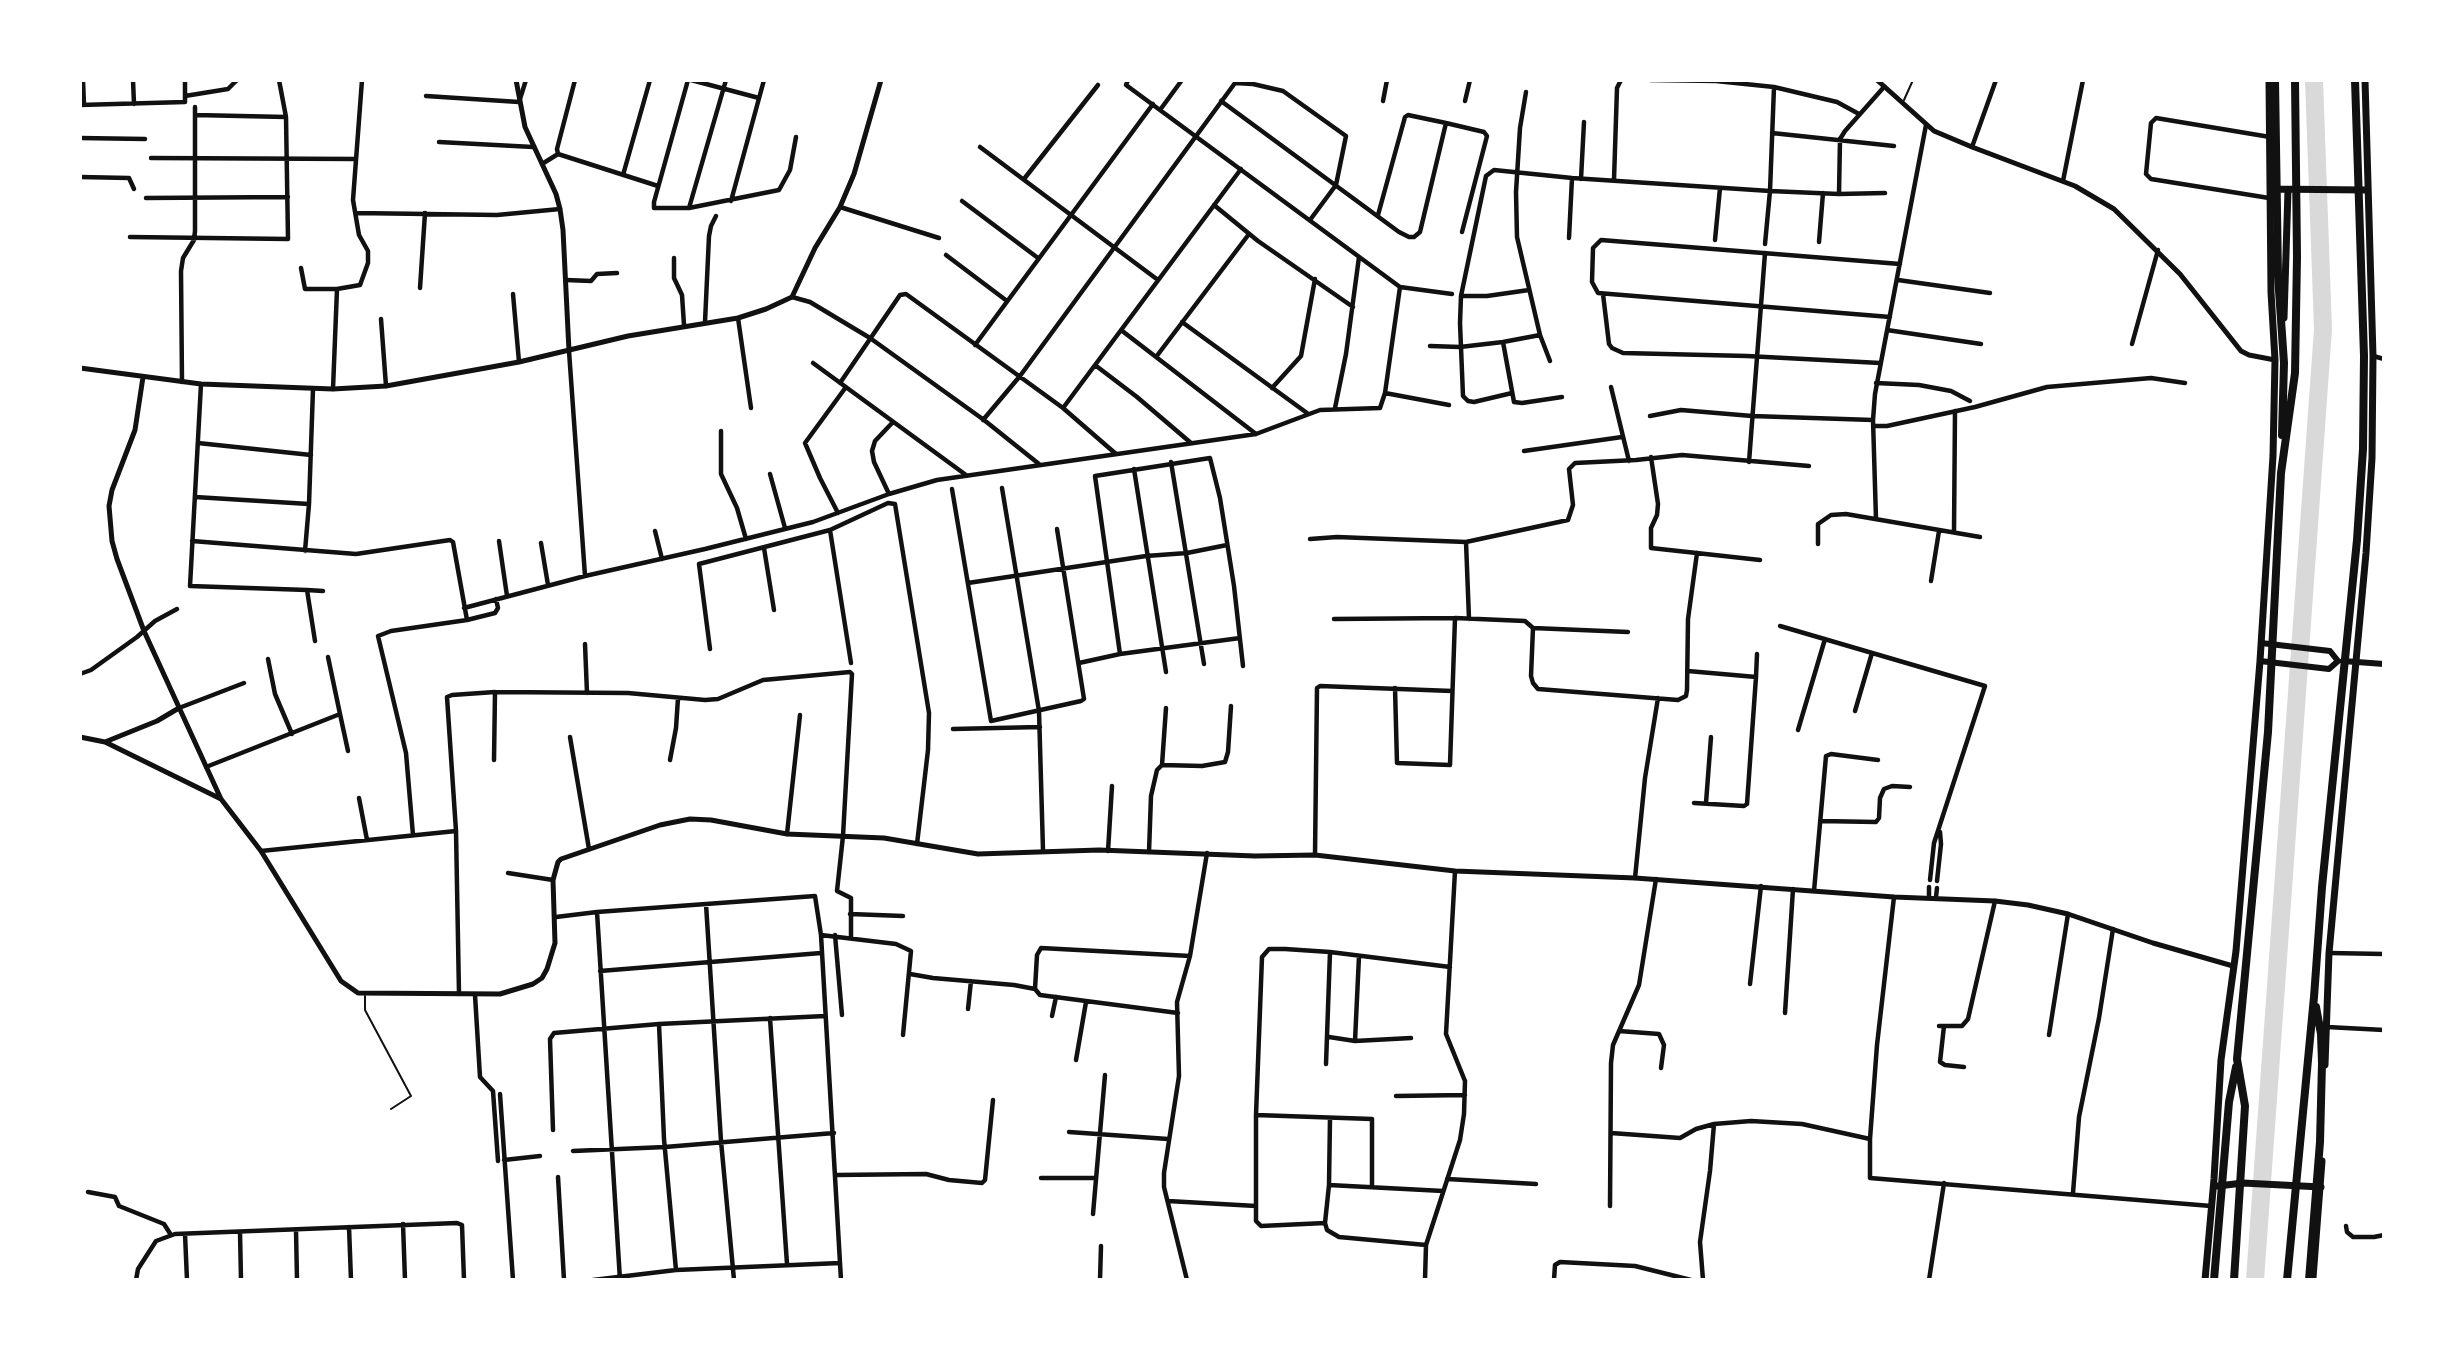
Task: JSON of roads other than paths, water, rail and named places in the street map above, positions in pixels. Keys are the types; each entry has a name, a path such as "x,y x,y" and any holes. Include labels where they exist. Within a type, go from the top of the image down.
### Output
{"highway":[{"path":"2214,1279 2229,1102 2237,1059 2268,732 2284,363 2278,275 2275,80"},
{"path":"2281,473 2295,373 2295,80"},
{"path":"2287,1279 2322,887 2357,540 2363,449 2364,356 2355,80"},
{"path":"2311,1279 2322,1063 2321,1034 2314,997"},
{"path":"2234,1279 2245,1106 2237,1059"}],"main road":[{"path":"2205,1279 2221,1060 2233,966 2260,661 2273,456 2275,360 2271,292 2269,80"},
{"path":"2311,1279 2321,1187 2329,953 2372,458 2373,356 2365,80"},
{"path":"2270,194 2288,190 2369,190"},
{"path":"2275,360 2283,345 2288,190"},
{"path":"2261,643 2330,651 2338,661"},
{"path":"2260,661 2329,669 2338,661 2384,664"},
{"path":"2214,1183 2321,1187"}],"street":[{"path":"83,80 82,105 185,102 185,80"},
{"path":"133,80 134,104"},
{"path":"185,96 228,89 237,80"},
{"path":"130,237 288,239 286,117 279,80"},
{"path":"301,268 305,289 337,289 360,285 368,263 368,251 359,235 354,200 362,80"},
{"path":"516,80 519,102 533,147 560,209 585,576"},
{"path":"519,102 526,80"},
{"path":"558,154 575,80"},
{"path":"623,175 650,80"},
{"path":"759,98 689,80 654,208 690,208 779,190 790,170 796,137"},
{"path":"690,208 726,80"},
{"path":"731,201 764,80"},
{"path":"80,368 201,384 313,389 386,386 519,362 684,325 738,317 781,303 792,297 854,174 881,80"},
{"path":"1128,80 1126,85 1400,287 1452,293"},
{"path":"1160,110 1182,80"},
{"path":"1382,101 1387,80"},
{"path":"1465,101 1470,80"},
{"path":"1615,180 1617,88 1621,80"},
{"path":"1650,80 1716,81 1774,87 1837,102 1859,114"},
{"path":"1877,80 1926,125 1945,136 2063,181 2091,194 2113,209 2158,250 2198,295 2241,351 2275,360"},
{"path":"1972,147 1996,80"},
{"path":"2063,181 2083,80"},
{"path":"983,419 1020,376 1235,83 1283,91 1346,136 1336,186 1310,220"},
{"path":"1024,180 1098,85"},
{"path":"1765,244 1774,87"},
{"path":"1839,194 1840,139 1884,87"},
{"path":"1526,92 1520,128 1515,216 1529,290 1540,335 1550,361"},
{"path":"426,96 519,102"},
{"path":"1221,101 1409,237 1420,232 1447,123"},
{"path":"975,345 1153,104"},
{"path":"182,382 181,271 183,257 195,237 195,107"},
{"path":"195,115 286,117"},
{"path":"1378,215 1405,117 1408,115 1484,132 1487,136 1462,232"},
{"path":"2270,194 2151,179 2146,174 2151,123 2156,118 2271,137"},
{"path":"1581,179 1584,122"},
{"path":"1875,519 1873,423 1876,383 1926,125"},
{"path":"1772,133 1895,146"},
{"path":"80,138 145,139"},
{"path":"439,142 533,147"},
{"path":"980,147 1158,280"},
{"path":"542,164 558,154 658,186"},
{"path":"151,158 357,159"},
{"path":"1063,408 1241,169"},
{"path":"1512,393 1474,402 1463,396 1461,385 1461,296 1486,176 1494,170 1581,179 1770,191 1885,193"},
{"path":"80,177 129,178 134,189"},
{"path":"1569,238 1572,178"},
{"path":"1715,240 1720,188"},
{"path":"1819,242 1823,193"},
{"path":"146,198 288,198"},
{"path":"962,201 1038,258"},
{"path":"1214,205 1249,234 1353,307"},
{"path":"839,207 939,239"},
{"path":"356,213 497,215 560,209"},
{"path":"420,288 425,213"},
{"path":"705,322 709,236 716,216"},
{"path":"1156,357 1249,234"},
{"path":"1890,317 1603,294 1596,292 1592,282 1594,248 1601,240 1900,264"},
{"path":"2132,344 2158,250"},
{"path":"1749,462 1765,253"},
{"path":"946,255 1007,302"},
{"path":"1335,408 1359,257"},
{"path":"674,258 674,278 682,295 684,325"},
{"path":"566,280 591,281 597,274 617,273"},
{"path":"1272,388 1301,356 1315,279"},
{"path":"1898,280 1990,293"},
{"path":"464,608 548,585 813,522 889,494 937,480 1256,434 1282,426 1307,413 1335,408 1380,408 1385,393 1400,287"},
{"path":"333,389 337,289"},
{"path":"1461,296 1487,296 1529,290"},
{"path":"513,294 519,362"},
{"path":"840,383 900,295 906,294 1063,408 1116,454"},
{"path":"1603,294 1609,344 1616,351 1623,353 1880,363"},
{"path":"792,297 810,302 870,338 983,419 1040,465"},
{"path":"738,317 751,408"},
{"path":"381,319 386,386"},
{"path":"1182,323 1307,413"},
{"path":"1121,330 1256,434"},
{"path":"1887,330 1981,344"},
{"path":"1430,346 1460,347 1540,335"},
{"path":"1503,342 1516,403 1562,397"},
{"path":"2373,356 2384,359"},
{"path":"813,363 967,476"},
{"path":"1095,365 1191,443"},
{"path":"144,377 135,430 113,490 109,514 117,559 144,631 221,799 261,851 341,981 351,990 365,994 475,995 511,992 533,984 542,978 551,960 555,943 553,880 556,866 561,859 669,822 691,819 788,834 884,838 978,855 1043,850 1255,856 1315,855 1455,870 1656,879 1894,897 1995,901 2068,914 2233,966"},
{"path":"1650,416 1681,410 1887,426 2048,387 2151,378 2185,383"},
{"path":"1876,383 1919,385 1951,391 1970,401"},
{"path":"201,384 190,586 323,591"},
{"path":"838,513 806,443 846,387"},
{"path":"1611,387 1629,461"},
{"path":"305,551 313,389"},
{"path":"1385,393 1449,405"},
{"path":"1954,532 1955,411"},
{"path":"889,494 872,451 875,441 893,422"},
{"path":"721,431 721,474 737,508 746,539"},
{"path":"1524,451 1622,437"},
{"path":"198,443 311,455"},
{"path":"1310,539 1337,537 1466,542 1568,520 1573,505 1568,474 1571,465 1682,455 1810,467"},
{"path":"1651,457 1658,505 1651,528 1650,546 1663,550 1760,560"},
{"path":"1119,654 1095,475 1210,458 1227,545 1243,666"},
{"path":"1171,463 1204,664"},
{"path":"1134,469 1166,672"},
{"path":"770,474 785,528"},
{"path":"1002,488 1039,711 1043,850"},
{"path":"952,489 989,719 993,721 1083,700 1057,529"},
{"path":"195,497 309,504"},
{"path":"710,649 699,564 830,530 888,503 895,505 929,713 928,750 917,844"},
{"path":"1818,544 1818,524 1831,514 1846,514 1980,537"},
{"path":"830,530 851,663"},
{"path":"655,531 662,559"},
{"path":"1931,581 1939,531"},
{"path":"192,541 342,554 371,553 450,540 453,542 467,620"},
{"path":"499,541 507,596"},
{"path":"1466,542 1469,619"},
{"path":"541,543 548,585"},
{"path":"968,583 1146,556 1187,553 1227,545"},
{"path":"764,548 774,610"},
{"path":"1532,628 1531,676 1538,689 1682,699 1687,690 1688,619 1697,553"},
{"path":"307,590 315,641"},
{"path":"413,835 406,753 378,636 391,631 467,620 495,613 498,608 496,599"},
{"path":"80,674 92,670 155,621 177,610"},
{"path":"1395,688 1396,762 1400,765 1450,765 1455,618"},
{"path":"1334,619 1455,618 1525,621 1532,628 1628,632"},
{"path":"1780,626 1984,685 1934,843 1930,880"},
{"path":"1079,663 1119,654 1240,638"},
{"path":"1798,730 1825,639"},
{"path":"585,644 587,693"},
{"path":"1855,712 1871,653"},
{"path":"1694,803 1747,804 1757,654"},
{"path":"328,657 348,751"},
{"path":"268,659 275,694 292,734"},
{"path":"458,995 456,831 447,697 495,692 646,693 705,700 718,699 763,680 845,671 852,674 843,836 837,891 851,898 851,937"},
{"path":"1688,671 1756,677"},
{"path":"105,742 244,682"},
{"path":"1315,855 1317,688 1452,691"},
{"path":"494,760 495,692"},
{"path":"670,760 678,698"},
{"path":"1635,878 1645,778 1658,698"},
{"path":"1149,853 1151,796 1157,770 1163,765 1202,766 1225,762 1231,706"},
{"path":"1163,765 1166,708"},
{"path":"205,767 340,714"},
{"path":"788,834 800,715"},
{"path":"953,729 1040,727"},
{"path":"80,737 105,742 221,799"},
{"path":"570,737 589,849"},
{"path":"1706,803 1711,737"},
{"path":"1814,891 1826,756 1831,754 1878,760"},
{"path":"1108,850 1112,786"},
{"path":"1820,821 1876,822 1880,818 1880,798 1884,789 1892,786 1910,787"},
{"path":"359,798 367,840"},
{"path":"261,851 456,831"},
{"path":"1937,881 1940,831"},
{"path":"1187,1279 1164,1187 1178,1076 1177,1002 1190,956 1207,853"},
{"path":"1424,1279 1426,1245 1463,1128 1465,1095 1462,1070 1446,1034 1455,870"},
{"path":"508,873 553,880"},
{"path":"1610,1206 1613,1045 1639,985 1656,879"},
{"path":"1750,984 1760,886"},
{"path":"1929,887 1929,897"},
{"path":"1936,897 1937,888"},
{"path":"1785,1013 1793,889"},
{"path":"555,918 811,894 816,900 821,935 841,1279"},
{"path":"1894,897 1881,1005 1870,1139 1870,1178 2211,1206"},
{"path":"1964,1067 1940,1062 1942,1026 1962,1026 1968,1019 1995,901"},
{"path":"706,904 721,1141 734,1279"},
{"path":"597,912 620,1278"},
{"path":"850,914 903,916"},
{"path":"2049,1034 2068,914"},
{"path":"2073,1193 2079,1117 2113,929"},
{"path":"821,935 896,944 909,949 912,955 903,1035"},
{"path":"835,935 842,1015"},
{"path":"1035,989 1037,956 1041,948 1190,956"},
{"path":"1325,1223 1259,1226 1256,1222 1256,1115 1262,957 1269,949 1330,952 1450,967"},
{"path":"1326,1064 1330,952"},
{"path":"600,971 821,953"},
{"path":"2329,953 2384,954"},
{"path":"1355,1041 1359,956"},
{"path":"910,974 1035,989 1040,995 1178,1013"},
{"path":"968,1009 971,981"},
{"path":"475,995 480,1077 493,1091 513,1279"},
{"path":"1052,1016 1056,997"},
{"path":"1076,1060 1086,1002"},
{"path":"553,1130 551,1035 659,1024 825,1016"},
{"path":"770,1018 787,1264"},
{"path":"659,1024 665,1147 676,1270"},
{"path":"2327,1027 2384,1030"},
{"path":"1619,1031 1659,1034 1664,1045 1661,1068"},
{"path":"1328,1037 1355,1041 1411,1038"},
{"path":"1093,1214 1105,1075"},
{"path":"500,1094 501,1160"},
{"path":"1396,1096 1465,1095"},
{"path":"836,1175 926,1174 949,1180 982,1183 985,1180 993,1100"},
{"path":"1256,1115 1373,1119 1373,1186"},
{"path":"1330,1118 1325,1223 1330,1234 1426,1245"},
{"path":"1611,1133 1680,1138 1696,1129 1714,1124 1751,1121 1788,1123 1870,1139"},
{"path":"1703,1279 1700,1242 1714,1124"},
{"path":"1069,1132 1168,1139"},
{"path":"573,1151 665,1147 834,1133"},
{"path":"501,1160 540,1156"},
{"path":"558,1177 564,1279"},
{"path":"1041,1178 1095,1178"},
{"path":"1447,1179 1536,1184"},
{"path":"1929,1279 1944,1183"},
{"path":"1328,1185 1444,1191"},
{"path":"88,1192 115,1197 118,1206 164,1224 171,1235"},
{"path":"1168,1201 1256,1206"},
{"path":"136,1279 138,1269 152,1246 156,1241 171,1235 403,1224 462,1224 464,1279"},
{"path":"403,1224 405,1279"},
{"path":"2346,1226 2347,1232 2353,1237 2384,1235"},
{"path":"349,1227 351,1279"},
{"path":"296,1230 297,1279"},
{"path":"240,1231 242,1279"},
{"path":"185,1234 187,1279"},
{"path":"1100,1279 1101,1246"},
{"path":"1554,1279 1555,1265 1560,1262 1635,1266 1692,1279"},
{"path":"593,1279 676,1270 840,1263"}],"lane":[{"path":"1902,104 1913,80"},
{"path":"365,994 365,1010 411,1097 391,1109"}],"waterway":[{"path":"2255,1280 2323,329 2314,80"}]}
